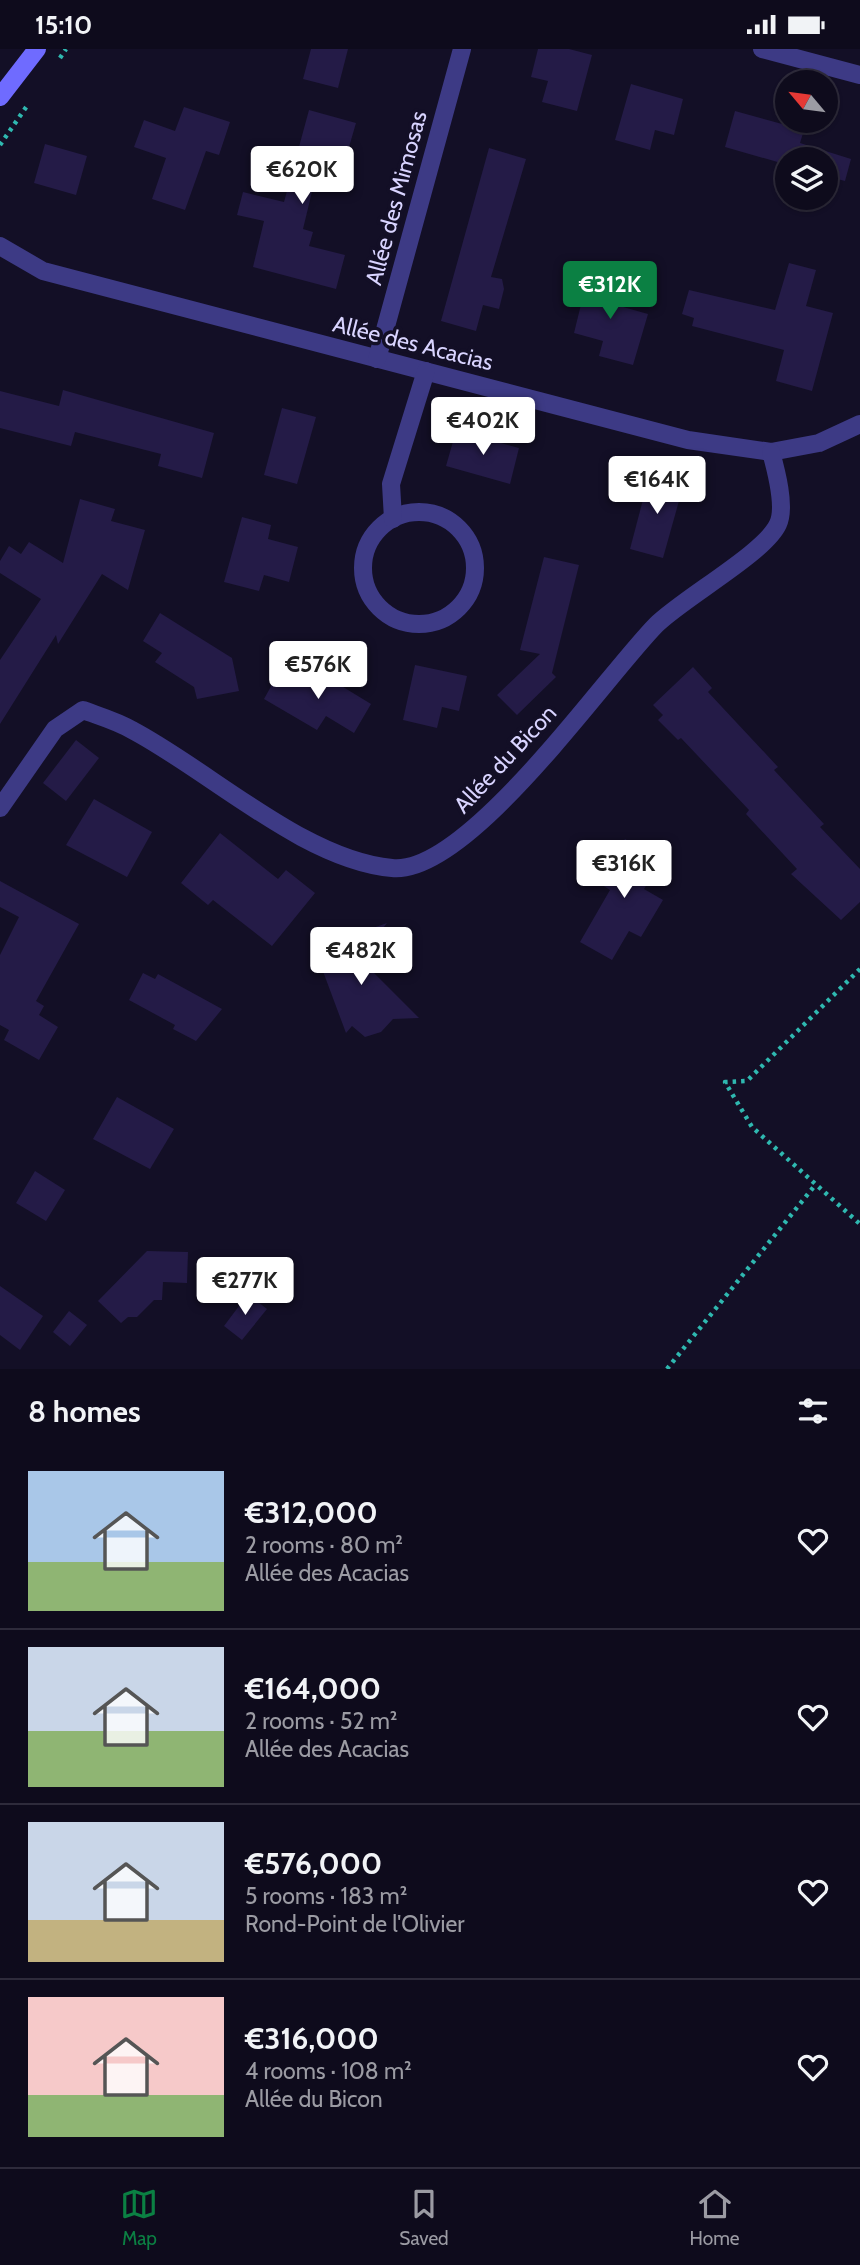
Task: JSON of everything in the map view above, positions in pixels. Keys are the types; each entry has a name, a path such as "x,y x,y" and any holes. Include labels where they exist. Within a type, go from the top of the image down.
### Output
{"street":[{"path":"0,97 37,49"},
{"name":"Allée des Mimosas","path":"377,359 461,49"},
{"path":"762,49 860,75"},
{"name":"Allée des Acacias","path":"0,246 43,271 688,440 771,451 819,443 860,424"},
{"path":"393,519 390,484 426,371"},
{"name":"Allée du Bicon","path":"0,809 55,729 83,710 131,729 319,845 395,869 430,858 473,831 524,779 657,625 761,546 779,524 779,485 771,451"},
{"path":"411,513 431,513 449,521 468,541 475,569 471,588 462,605 447,617 428,624 411,624 394,619 380,609 370,595 363,578 363,561 369,544 379,529 393,519 411,513"}],"path":[{"path":"860,969 747,1081 726,1082 752,1127 860,1224"},
{"path":"667,1369 816,1184"}],"building":[{"path":"311,49 348,49 338,88 303,79"},
{"path":"538,49 569,49 592,55 577,111 542,102 548,81 531,77"},
{"path":"631,84 683,99 674,135 655,130 650,150 615,140"},
{"path":"184,107 230,122 219,155 206,151 185,210 152,199 166,158 134,147 144,120 175,131"},
{"path":"309,110 356,123 340,178 317,171 303,229 313,232 309,246 345,255 336,289 253,267 264,221 237,215 243,192 284,202"},
{"path":"735,111 775,122 775,133 803,133 800,143 813,147 775,147 775,161 725,147"},
{"path":"45,144 87,156 76,195 34,183"},
{"path":"489,148 526,159 491,277 502,279 504,289 499,309 483,305 476,331 441,321"},
{"path":"838,155 851,159 845,181 838,179"},
{"path":"789,263 816,270 806,306 833,313 812,391 776,381 784,350 692,326 694,318 682,314 689,290 775,310"},
{"path":"588,276 622,285 616,305 648,314 633,365 599,356 603,341 574,333"},
{"path":"63,390 214,433 202,478 158,466 161,454 75,432 71,446 0,428 0,391 59,406"},
{"path":"282,408 316,417 297,484 264,475"},
{"path":"456,431 519,448 510,484 446,466"},
{"path":"650,473 684,483 663,558 630,549"},
{"path":"80,499 115,509 111,521 145,530 128,590 102,574 58,644 56,635 0,724 0,660 41,599 0,573 0,561 9,546 21,554 29,542 63,563"},
{"path":"242,517 271,525 268,539 298,547 289,582 264,575 259,591 224,582"},
{"path":"544,557 579,565 552,673 556,677 517,715 497,695 540,654 520,650"},
{"path":"160,613 232,658 239,691 197,699 194,687 155,662 162,653 143,641"},
{"path":"415,665 467,676 459,711 442,707 437,728 403,720"},
{"path":"693,667 712,688 708,692 778,767 774,770 824,824 820,827 860,869 860,902 841,920 791,874 797,869 746,814 749,810 681,738 678,740 658,720 663,715 653,705"},
{"path":"312,668 371,704 354,733 326,716 317,730 264,699 279,672 301,685"},
{"path":"76,740 99,758 66,801 43,783"},
{"path":"94,799 152,832 127,877 66,845"},
{"path":"220,833 278,879 286,870 315,893 272,946 213,900 208,905 181,883"},
{"path":"625,839 662,860 644,889 663,900 641,937 629,931 612,960 580,942 610,890 599,883"},
{"path":"0,881 79,924 36,1001 44,1006 39,1015 58,1027 39,1060 4,1040 9,1030 0,1025 0,955 19,917 0,907"},
{"path":"387,923 359,958 419,1018 393,1019 381,1032 365,1037 352,1026 346,1033 321,966 326,964 322,951 334,947 339,940"},
{"path":"143,973 155,979 158,974 222,1009 196,1041 173,1029 175,1025 129,1000"},
{"path":"117,1097 174,1129 150,1169 93,1139"},
{"path":"35,1171 65,1190 46,1221 16,1203"},
{"path":"147,1251 188,1252 187,1283 163,1282 162,1300 154,1300 137,1317 128,1317 121,1323 98,1301"},
{"path":"0,1286 43,1316 20,1350 0,1335"},
{"path":"248,1294 267,1309 242,1340 224,1326"},
{"path":"69,1311 87,1325 70,1346 53,1332"}]}
